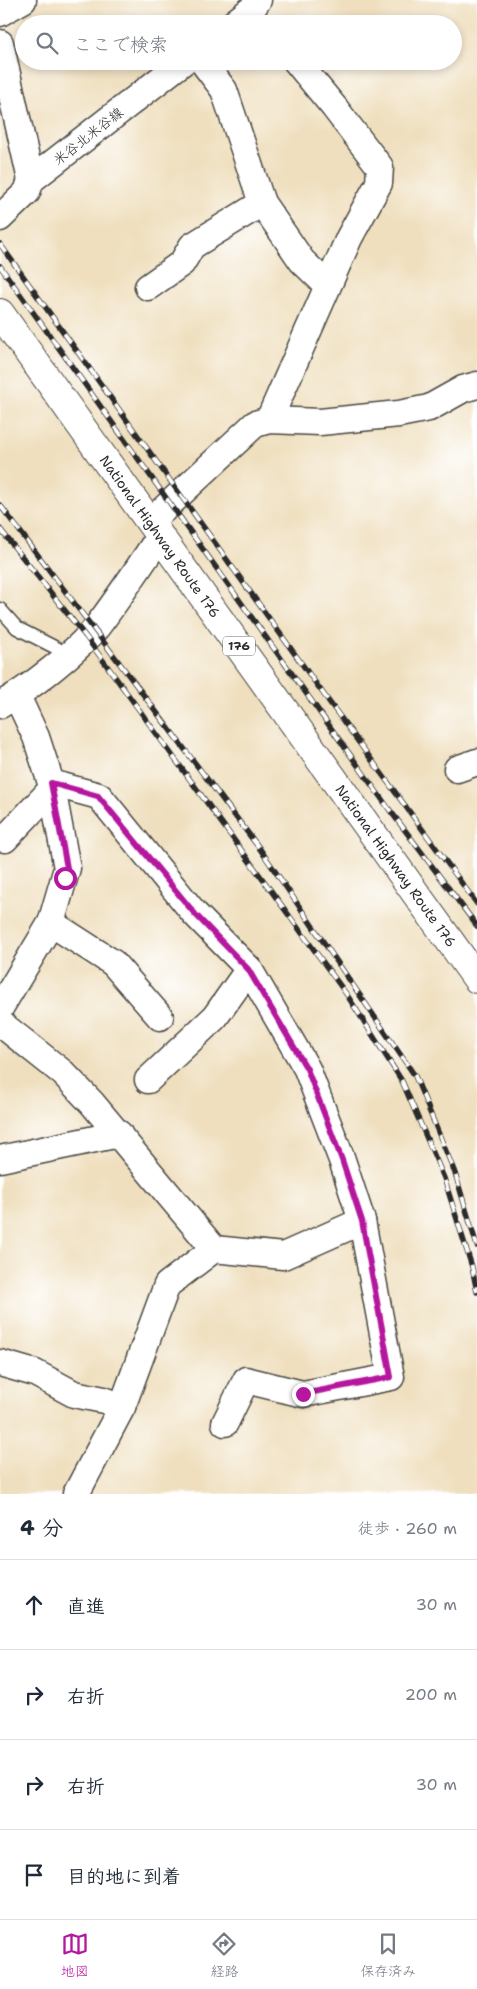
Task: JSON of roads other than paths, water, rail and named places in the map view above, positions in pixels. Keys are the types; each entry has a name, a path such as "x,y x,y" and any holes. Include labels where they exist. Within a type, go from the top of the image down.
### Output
{"highway":[{"name":"National Highway Route 176","path":"0,313 477,980"}],"street":[{"path":"0,13 23,0"},
{"path":"0,43 31,180"},
{"name":"米谷北米谷線","path":"4,215 27,192 31,180 172,70"},
{"path":"209,70 224,90 262,203 302,261 327,285"},
{"path":"269,420 349,238 380,183 380,167 303,70"},
{"path":"148,287 182,263 192,246 262,203"},
{"path":"0,1008 51,923 67,868 52,786 36,737 8,700 68,654 94,630 118,598 155,529 254,424 269,420 320,422 398,414 429,408 463,389 477,385"},
{"path":"0,838 5,839 52,786"},
{"path":"52,786 98,796 195,914 248,969 307,1069 342,1160 362,1221 391,1377 303,1394 246,1380 225,1423"},
{"path":"51,923 113,963 160,1017"},
{"path":"148,1080 215,1017 248,969"},
{"path":"0,1023 62,1073 92,1103 214,1249"},
{"path":"0,1159 119,1134"},
{"path":"76,1494 122,1407 167,1285 214,1249 283,1256 362,1221"},
{"path":"0,1362 36,1373 74,1394 104,1400 122,1407"}],"lane":[{"path":"0,609 17,628 68,654"}],"railway":[{"path":"0,244 477,904"},
{"path":"0,266 389,809 477,926"},
{"path":"0,505 260,849 415,1076 455,1173 477,1246"},
{"path":"0,529 86,637 347,995 402,1081 444,1178 472,1267 477,1292"}]}
